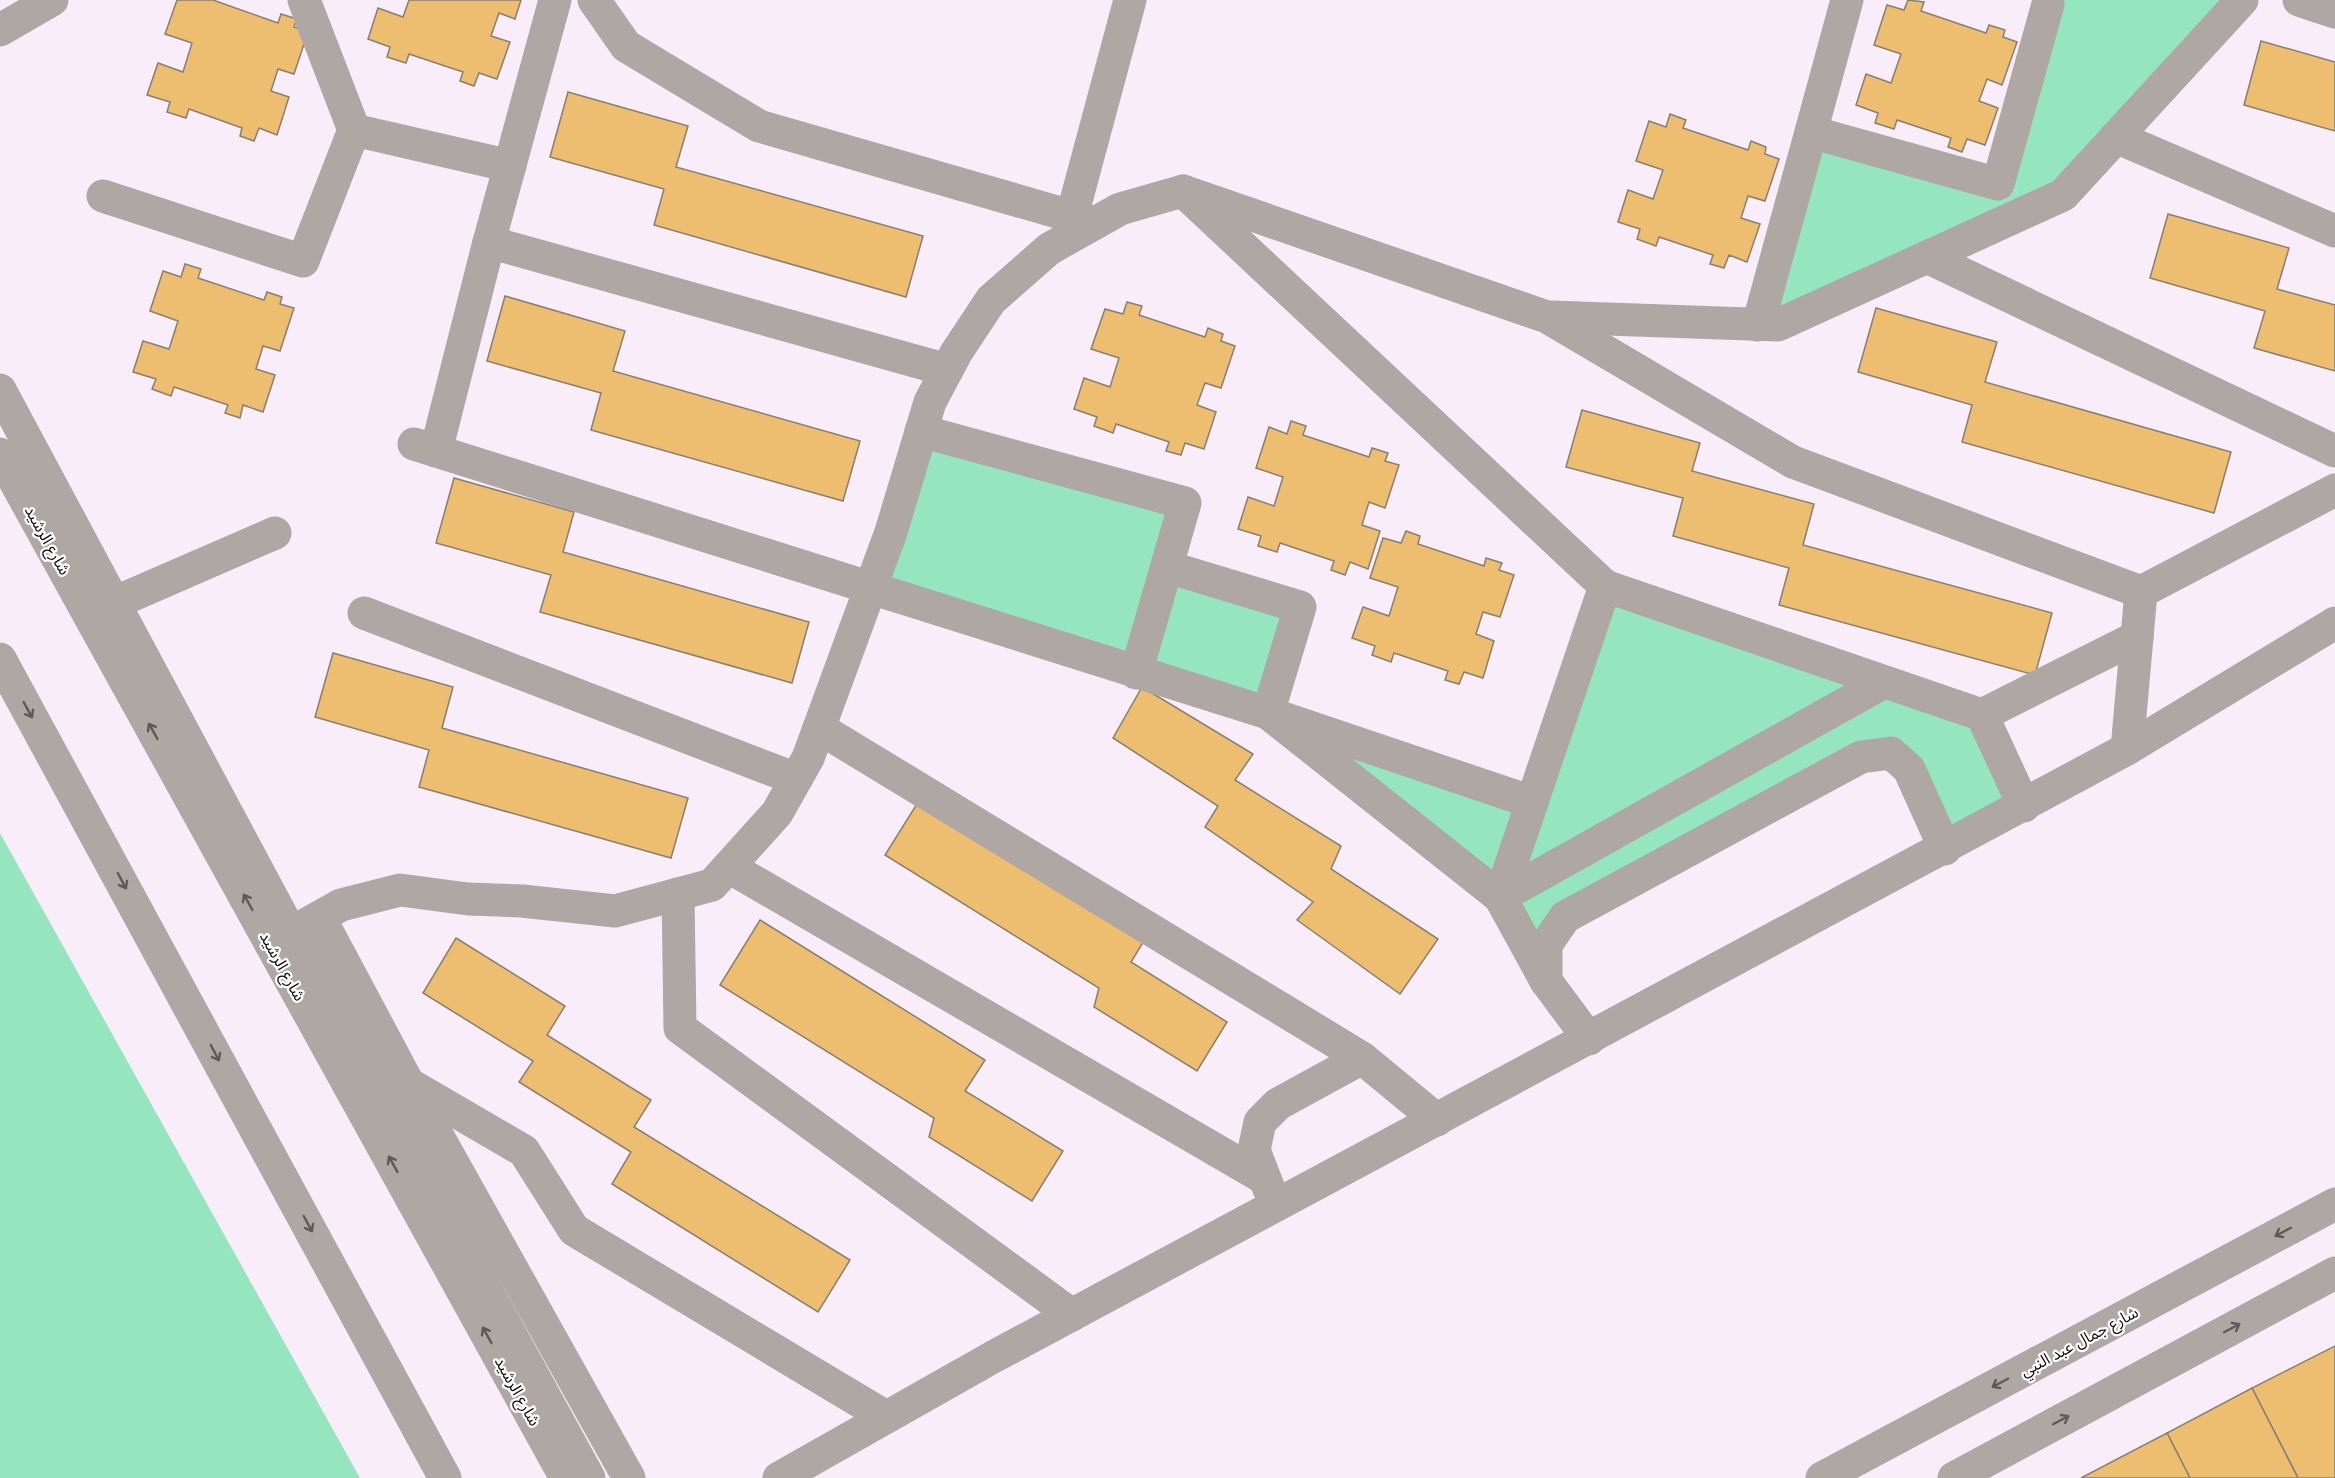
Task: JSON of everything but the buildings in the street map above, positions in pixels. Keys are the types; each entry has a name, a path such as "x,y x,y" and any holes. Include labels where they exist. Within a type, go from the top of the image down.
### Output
{"street":[{"path":"0,30 52,0"},
{"path":"103,196 303,261 354,130 304,0"},
{"path":"555,0 489,242 425,448 870,590 1268,713 1532,802"},
{"path":"594,0 626,46 759,126 1084,220"},
{"path":"1084,220 1130,0"},
{"path":"1758,325 1847,0"},
{"path":"1547,317 1778,325 2050,201 2063,195 2242,0"},
{"path":"2299,0 2335,12"},
{"path":"1998,184 2044,1"},
{"path":"354,130 510,166"},
{"path":"1811,132 1998,184 2050,201"},
{"path":"2116,137 2335,231"},
{"path":"1183,191 1605,586 1982,715 2137,637"},
{"path":"291,933 341,905 400,891 615,911 712,885 777,813 808,758 891,532 930,402 946,370 991,300 1084,220 1183,191 1547,317 1793,462 2141,591 2335,490"},
{"path":"489,242 946,370"},
{"path":"1927,257 2335,451"},
{"path":"0,390 291,933 589,1478"},
{"path":"921,431 1185,503 1136,673"},
{"name":"شارع الرشيد","path":"0,454 566,1478"},
{"path":"114,603 275,533"},
{"path":"1168,567 1300,607 1268,713"},
{"path":"1500,897 1605,586"},
{"path":"2127,749 2141,591"},
{"path":"364,613 796,779"},
{"path":"779,1478 1072,1315 1270,1192 1437,1120 1945,849 2127,749 2335,623"},
{"path":"0,659 445,1478"},
{"path":"1500,897 1884,682"},
{"path":"1268,713 1500,897 1546,981 1589,1039"},
{"path":"1982,715 2024,806"},
{"path":"819,728 1362,1058 1437,1120"},
{"path":"1546,981 1545,945 1565,916 1861,757 1892,753 1909,769 1945,849"},
{"path":"729,867 1270,1192"},
{"path":"678,894 680,1028 1072,1315"},
{"path":"320,918 408,1083 629,1478"},
{"path":"1270,1192 1254,1150 1260,1122 1278,1104 1362,1058"},
{"path":"408,1083 524,1151 574,1230 886,1417"},
{"name":"شارع جمال عبد النبي","path":"1822,1478 2335,1204"},
{"path":"1954,1478 2335,1273"}],"green space":[{"path":"2050,0 2241,0 2050,201 1758,325 1811,132 2019,192 1998,184"},
{"path":"921,431 1185,503 1162,584 1300,607 1268,713 870,589"},
{"path":"1605,586 1982,715 2024,806 1945,849 1892,753 1546,945 1500,897 1268,713 1532,802"},
{"path":"0,833 360,1478 0,1478"}]}
